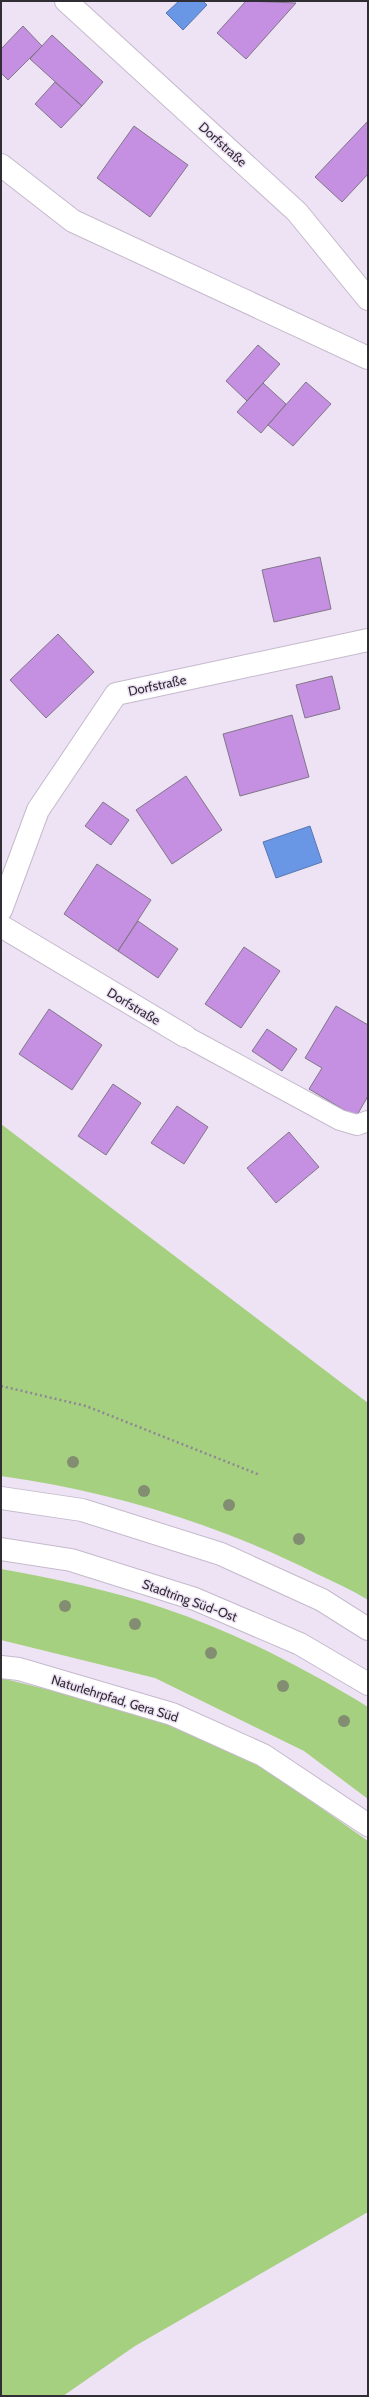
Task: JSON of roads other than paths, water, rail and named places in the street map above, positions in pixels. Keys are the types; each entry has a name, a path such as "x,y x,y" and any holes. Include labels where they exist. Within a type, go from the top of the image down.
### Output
{"street":[{"name":"Dorfstraße","path":"66,1 297,212 368,299"},
{"path":"1,165 73,221 368,358"},
{"name":"Dorfstraße","path":"1,910 38,810 116,694 368,640"},
{"name":"Dorfstraße","path":"1,926 186,1036"},
{"path":"1,1498 82,1510 221,1554 322,1600 368,1629"},
{"name":"Stadtring Süd-Ost","path":"1,1549 71,1560 195,1599 300,1644 368,1684"},
{"name":"Naturlehrpfad, Gera Süd","path":"1,1667 19,1669 172,1714 262,1755 368,1825"}],"lane":[{"path":"186,1036 340,1120 357,1125 368,1121"}],"water":[{"path":"179,1 203,1 207,5 183,30 166,13"},
{"path":"310,826 322,862 276,878 263,842"}]}
